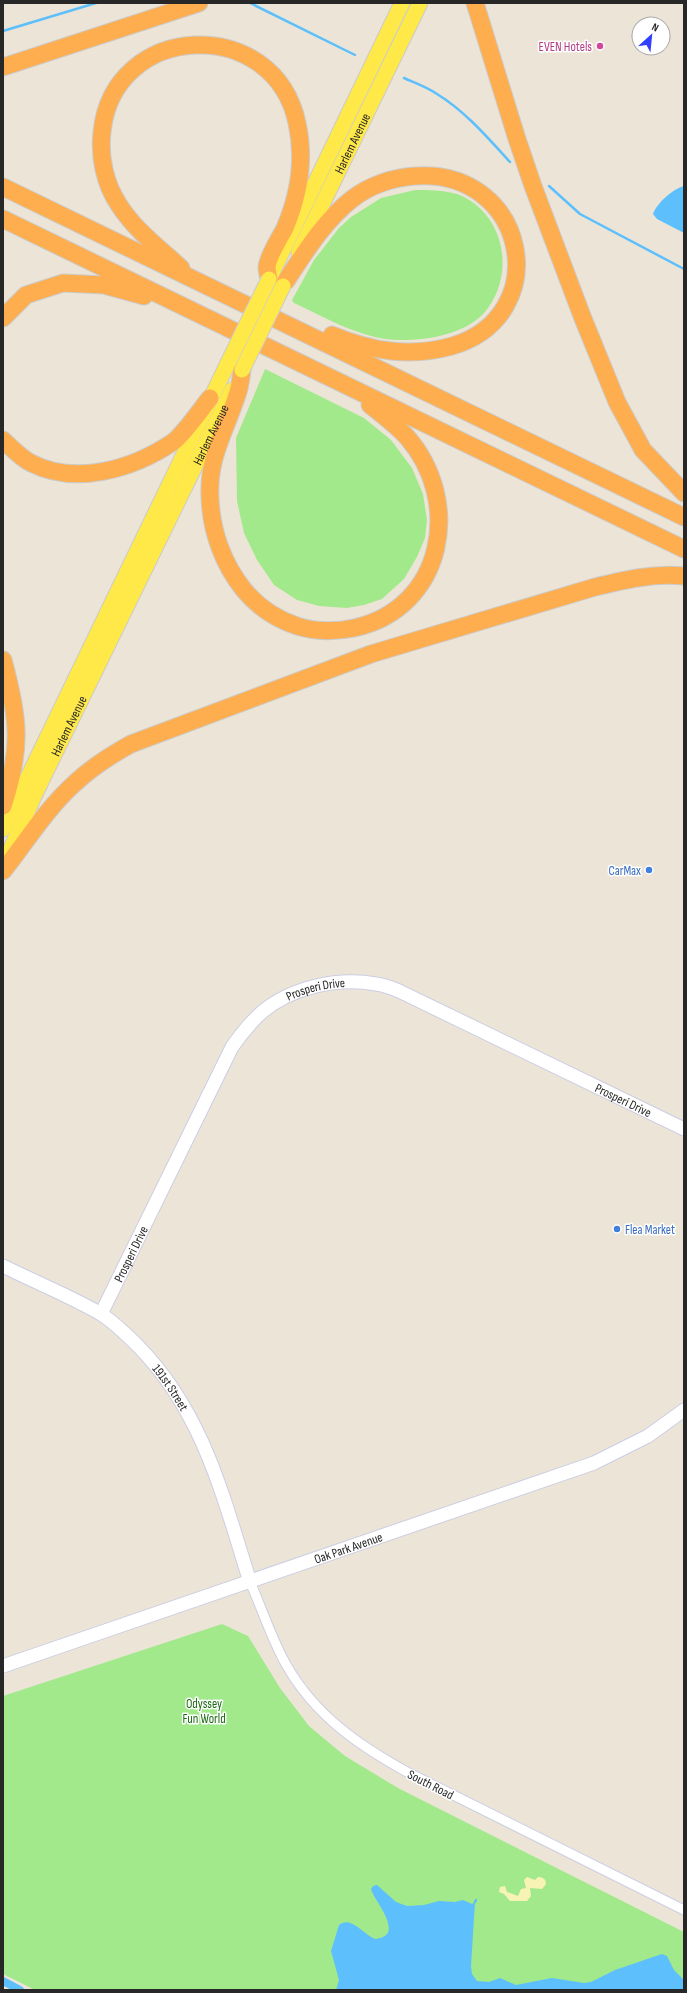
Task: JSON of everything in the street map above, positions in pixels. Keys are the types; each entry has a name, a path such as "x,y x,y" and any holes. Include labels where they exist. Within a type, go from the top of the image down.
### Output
{"highway":[{"path":"3,67 200,3"},
{"path":"475,3 529,173 582,316 617,402 643,450 684,494"},
{"path":"200,284 140,231 124,214 112,192 105,172 101,150 106,113 116,90 124,79 137,66 157,54 169,49 190,44 226,47 244,54 258,62 280,84 295,114 300,142 301,166 298,185 292,208 267,266 279,282 322,229 344,206 372,188 409,176 425,175 464,182 481,192 493,203 504,217 511,232 515,250 515,277 508,299 492,323 480,333 455,345 413,352 383,351 351,343 303,323 285,323"},
{"path":"3,187 200,284 285,323 434,397 684,517"},
{"path":"3,219 684,549"},
{"path":"3,318 26,295 63,283 104,285 190,310"},
{"path":"235,366 238,394 216,448 212,470 210,499 211,518 217,539 232,573 257,604 275,617 287,623 314,630 346,630 375,621 390,613 407,599 422,582 432,562 440,523 435,487 426,465 413,445 391,421 340,382"},
{"path":"3,440 31,463 60,473 89,474 129,465 174,441 210,398"},
{"path":"3,871 57,801 75,783 109,757 131,744 370,654 610,584 655,575 684,576"},
{"path":"3,660 14,697 17,736 15,765 3,806"}],"main road":[{"name":"Harlem Avenue","path":"279,282 402,3"},
{"name":"Harlem Avenue","path":"3,867 235,366 420,3"},
{"name":"Harlem Avenue","path":"3,830 210,398 235,366"}],"street":[{"name":"Prosperi Drive","path":"101,1314 232,1047 246,1028 263,1011 283,998 306,988 329,983 353,982 376,984 399,991 684,1129"},
{"name":"191st Street","path":"3,1266 101,1314 118,1327 153,1362 187,1411 214,1467 250,1582"},
{"name":"Oak Park Avenue","path":"3,1666 594,1464 648,1436 684,1410"},
{"name":"South Road","path":"250,1582 286,1666 309,1699 336,1726 370,1751 407,1772 684,1910"}],"green space":[{"path":"415,190 441,191 457,194 473,203 486,215 495,230 501,246 503,263 500,281 494,298 484,313 476,321 466,327 431,338 396,340 356,331 294,303 292,300 314,260 339,228 351,217 381,198"},
{"path":"265,369 364,418 391,440 412,468 423,494 427,520 425,538 417,557 404,579 382,599 364,605 347,608 319,606 297,600 274,585 257,560 244,533 237,501 236,438"},
{"name":"Odyssey Fun World","path":"222,1624 248,1636 280,1688 309,1726 345,1756 398,1788 684,1932 684,1990 35,1990 3,1974 3,1696"}],"sand":[{"path":"527,1877 535,1880 538,1877 541,1877 545,1880 546,1884 542,1889 530,1888 531,1896 527,1901 510,1901 504,1894 499,1892 500,1887 505,1886 507,1892 518,1896 521,1889 526,1888 524,1880"}],"water":[{"path":"684,186 684,233 657,219 653,214 658,205 666,197 675,190"},
{"path":"377,1885 396,1902 407,1906 424,1905 439,1901 455,1902 463,1900 472,1904 475,1902 471,1966 472,1974 477,1981 489,1982 500,1978 516,1985 552,1978 584,1983 591,1982 615,1970 662,1954 667,1956 674,1970 684,1980 684,1990 336,1990 339,1980 331,1951 339,1925 348,1922 375,1939 384,1936 388,1932 389,1925 386,1917 371,1889 373,1886"}],"waterway":[{"path":"3,31 96,3"},
{"path":"250,3 355,55"},
{"path":"404,78 425,87 457,108 476,125 510,162"},
{"path":"549,186 580,214 684,269"},
{"path":"3,1981 20,1990"}],"place":[{"name":"EVEN Hotels","path":"600,46"},
{"name":"CarMax","path":"649,870"},
{"name":"Flea Market","path":"617,1229"}]}
